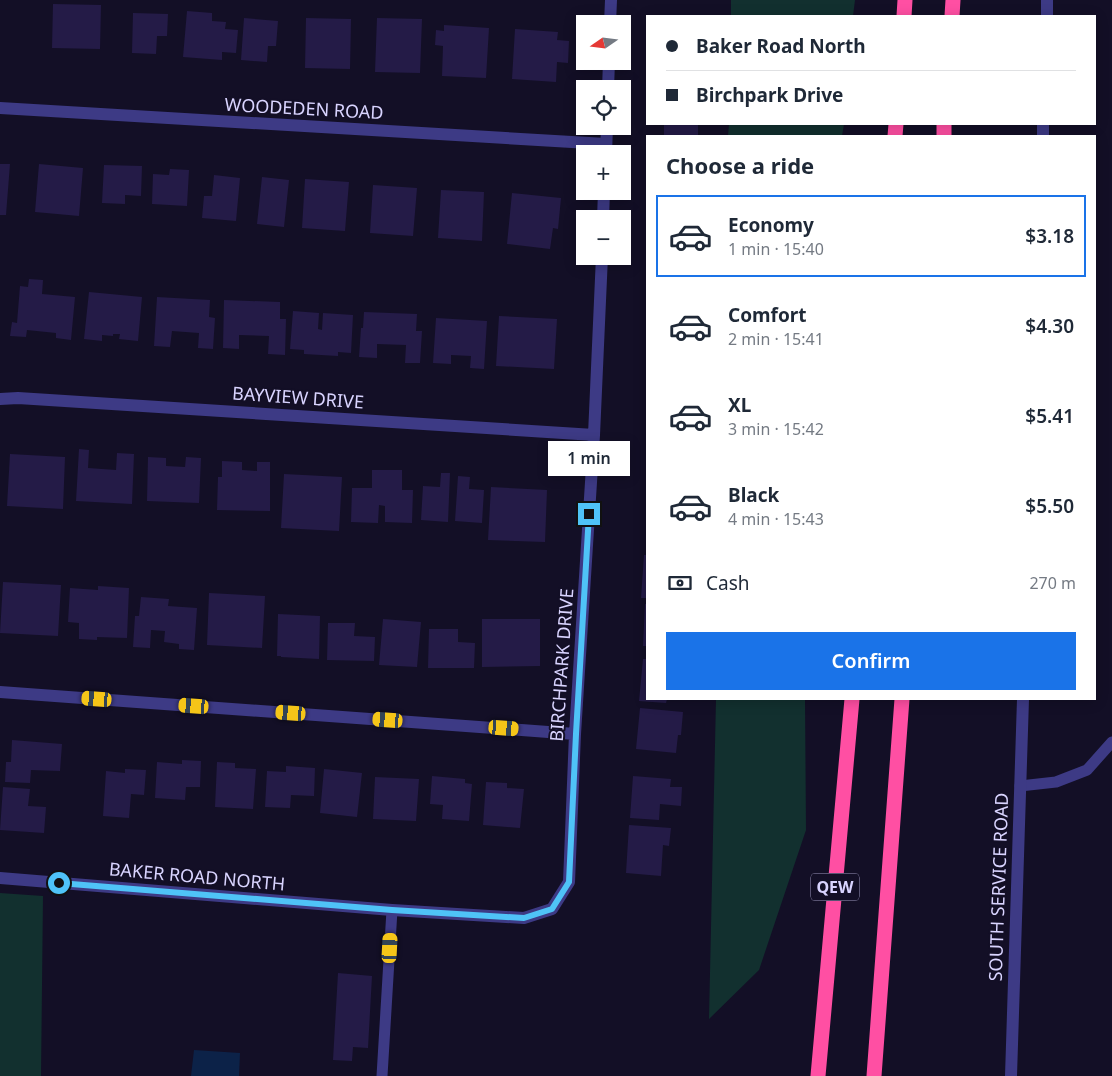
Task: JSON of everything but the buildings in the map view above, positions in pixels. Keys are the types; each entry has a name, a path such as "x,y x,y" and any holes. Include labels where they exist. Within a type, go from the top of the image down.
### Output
{"highway":[{"path":"904,15 905,0"},
{"path":"952,15 953,0"},
{"name":"QEW","path":"818,1076 852,700"},
{"path":"874,1076 902,700"}],"street":[{"path":"610,15 611,0"},
{"path":"1047,0 1047,15"},
{"name":"WOODEDEN ROAD","path":"0,108 576,147"},
{"name":"BIRCHPARK DRIVE","path":"392,910 524,918 552,909 569,882 602,265"},
{"name":"BAYVIEW DRIVE","path":"0,399 18,398 594,435"},
{"path":"0,692 576,734"},
{"name":"SOUTH SERVICE ROAD","path":"1011,1076 1023,700"},
{"name":"BAKER ROAD NORTH","path":"0,878 392,910"}],"lane":[{"path":"1020,786 1056,782 1087,770 1112,742"},
{"path":"382,1076 392,910"}],"green space":[{"path":"731,0 855,0 853,15 731,15"},
{"path":"729,125 844,125 842,135 728,135"},
{"path":"716,700 805,700 806,830 759,970 709,1019"},
{"path":"0,893 43,896 41,1076 0,1076"}],"water":[{"path":"194,1050 240,1053 239,1076 191,1076"}],"route":[{"path":"59,883 392,910 524,918 552,909 569,882 589,514"}]}
